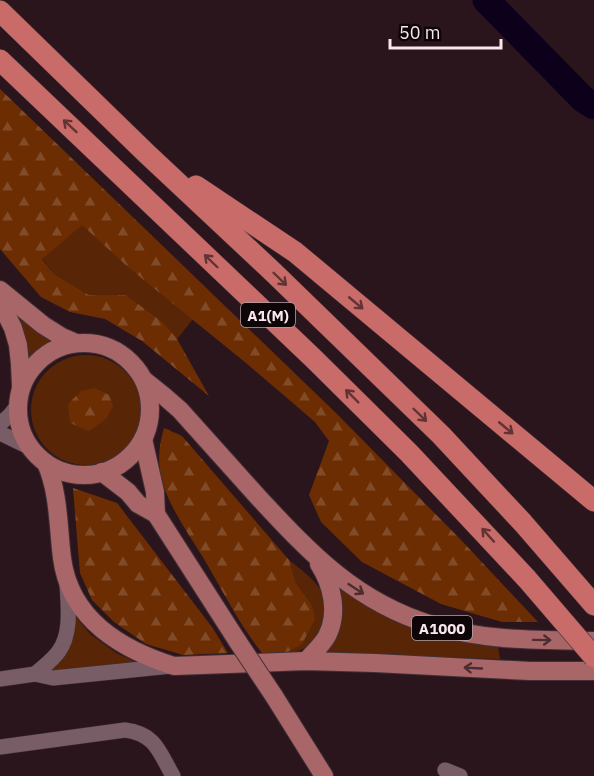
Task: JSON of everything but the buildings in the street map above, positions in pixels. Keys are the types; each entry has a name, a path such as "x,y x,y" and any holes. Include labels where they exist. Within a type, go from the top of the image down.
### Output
{"highway":[{"name":"A1(M)","path":"0,11 441,435 552,555 594,606"},
{"name":"A1(M)","path":"0,60 322,366 409,453 527,579 594,657"},
{"path":"146,153 295,252 594,501"}],"main road":[{"path":"1,291 43,325 76,343"},
{"path":"1,291 18,345 21,428 31,448 46,463 60,471 91,475 114,467 134,452 143,439 149,418 150,406 144,380 127,358 103,345 76,343 58,348 42,358 30,372 20,397"},
{"name":"A1000","path":"144,380 180,410 311,552 357,590 396,611 434,626 475,635 594,641"},
{"path":"143,439 155,492 156,514"},
{"name":"A1000","path":"46,463 52,478 63,561 75,598 107,634 142,655 174,666 306,661 530,671 594,671"},
{"path":"102,472 128,492 138,504 156,514 324,776"},
{"name":"A1000","path":"306,661 327,636 333,615 330,585 311,552"}],"street":[{"path":"0,424 10,415 20,397"},
{"path":"0,433 31,448"},
{"path":"35,674 63,646 66,634 68,580"},
{"path":"0,679 35,674 54,678 174,666"},
{"path":"0,747 125,730 135,731 152,740 173,776"},
{"path":"445,770 460,776"}],"shaded area":[{"path":"82,224 129,268 193,319 177,339 164,323 126,295 89,295 54,274 42,258"},
{"path":"17,313 51,342 30,358 22,324"},
{"path":"86,355 107,359 125,371 137,389 141,410 137,431 125,449 107,461 86,465 65,461 47,449 35,431 31,410 35,389 47,371 65,359"},
{"path":"289,560 310,577 320,589 324,596 325,612 320,629 310,643 304,648 282,655 312,605 296,583"},
{"path":"337,587 364,604 421,631 452,640 498,647 500,659 321,653"},
{"path":"75,616 90,634 116,653 138,663 54,672 51,670"}],"green space":[{"path":"0,89 337,414 538,622 502,622 441,604 362,562 321,522 309,495 329,441 315,422 129,268 82,225 42,259 54,274 89,295 126,295 164,323 177,339 209,396 142,341 105,319 70,312 41,297 0,249"},
{"path":"95,388 109,395 113,406 107,418 89,431 70,423 68,404 81,391"},
{"path":"164,428 182,436 289,560 296,583 312,605 315,619 302,644 282,655 262,653 246,631 168,497 159,464 160,443"},
{"path":"73,488 117,503 212,627 228,653 183,655 146,644 114,622 92,600 80,573"}],"waterway":[{"path":"486,0 583,99 594,106"}]}
